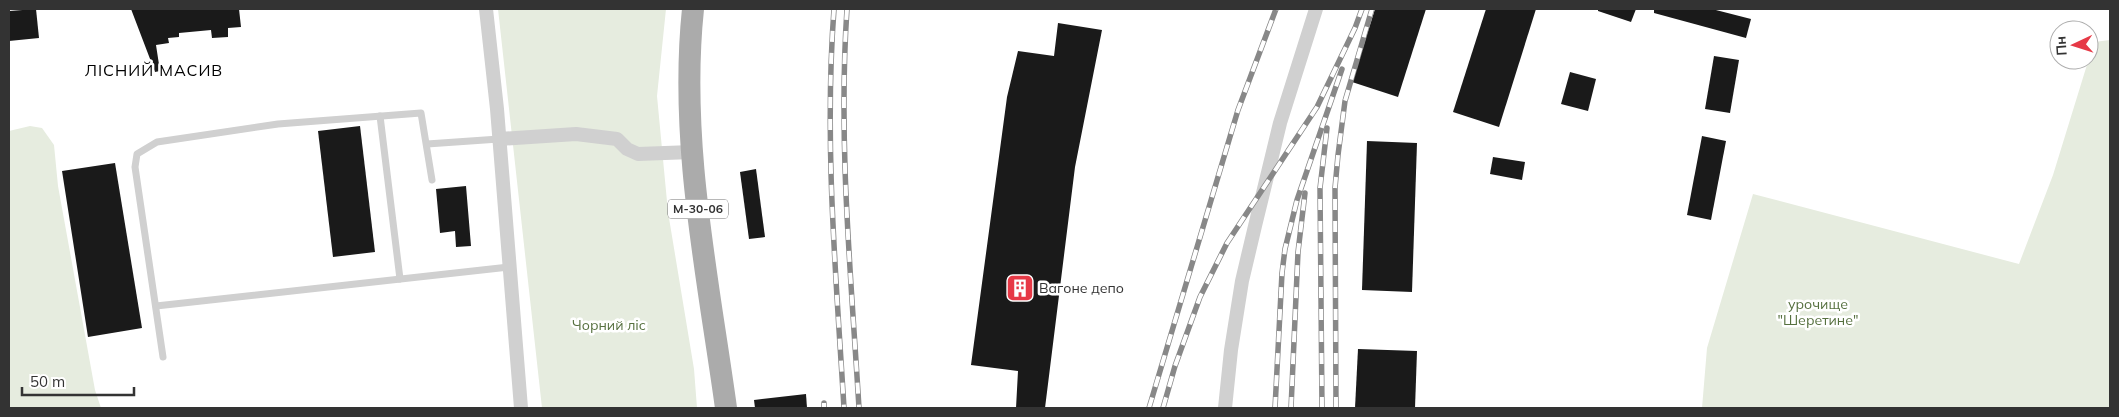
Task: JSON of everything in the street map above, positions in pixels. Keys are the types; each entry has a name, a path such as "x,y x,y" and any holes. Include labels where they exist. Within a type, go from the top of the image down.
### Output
{"main road":[{"name":"М-30-06","path":"693,9 689,62 692,152 726,408"}],"street":[{"path":"486,9 499,139 521,408"},
{"path":"1225,408 1231,350 1242,281 1280,123 1316,9"},
{"path":"499,139 576,134 617,139 627,149 638,154 692,152"}],"lane":[{"path":"163,357 135,167 137,154 157,142 278,124 421,113 432,180"},
{"path":"380,116 400,279"},
{"path":"427,144 499,139"},
{"path":"156,306 509,267"}],"green space":[{"name":"Чорний ліс","path":"498,9 666,9 657,96 668,212 694,369 697,408 542,408"},
{"name":"урочище \"Шеретине\"","path":"2110,40 2110,408 1702,408 1707,348 1753,194 2019,264 2053,175 2085,70 2099,70 2099,41"},
{"path":"30,126 42,128 54,145 58,186 95,390 101,408 9,408 9,131"}],"building":[{"path":"36,9 39,38 9,41 9,11"},
{"path":"131,9 239,9 241,27 228,28 228,37 212,38 211,30 179,33 179,37 168,38 169,43 156,45 160,71 155,72"},
{"path":"1375,9 1426,9 1398,97 1352,82"},
{"path":"1486,9 1536,9 1499,127 1453,112"},
{"path":"1598,9 1636,9 1631,22 1598,11"},
{"path":"1654,9 1712,9 1751,19 1746,38 1654,13"},
{"name":"Вагоне депо","path":"1058,23 1102,30 1075,167 1045,408 1016,408 1018,371 971,365 1007,97 1018,51 1054,56"},
{"path":"1714,56 1739,60 1730,113 1705,109"},
{"path":"1570,72 1596,79 1588,111 1561,104"},
{"path":"360,126 375,252 333,257 318,131"},
{"path":"1702,136 1726,141 1711,220 1687,215"},
{"path":"1367,141 1417,143 1412,292 1362,290"},
{"path":"1493,157 1525,162 1522,180 1490,174"},
{"path":"115,163 142,328 88,337 62,171"},
{"path":"756,169 765,237 749,239 740,172"},
{"path":"466,186 471,246 456,247 455,231 440,233 436,189"},
{"path":"1358,349 1417,351 1415,408 1355,408"},
{"path":"806,394 807,408 755,408 754,400"}],"railway":[{"path":"834,9 830,109 832,209 844,408"},
{"path":"847,9 844,109 845,159 849,258 859,408"},
{"path":"1149,408 1238,110 1276,9"},
{"path":"1163,408 1175,366 1200,297 1227,243 1317,107 1355,28 1362,9"},
{"path":"1336,408 1335,188 1345,101 1372,9"},
{"path":"1275,408 1285,249 1297,200 1342,69"},
{"path":"1322,408 1320,188 1327,128"},
{"path":"1291,408 1298,252 1305,193"},
{"path":"824,403 824,408"}],"place":[{"name":"Вагоне депо","path":"1020,288"}],"district":[{"name":"ЛІСНИЙ МАСИВ","path":"154,70"}]}
